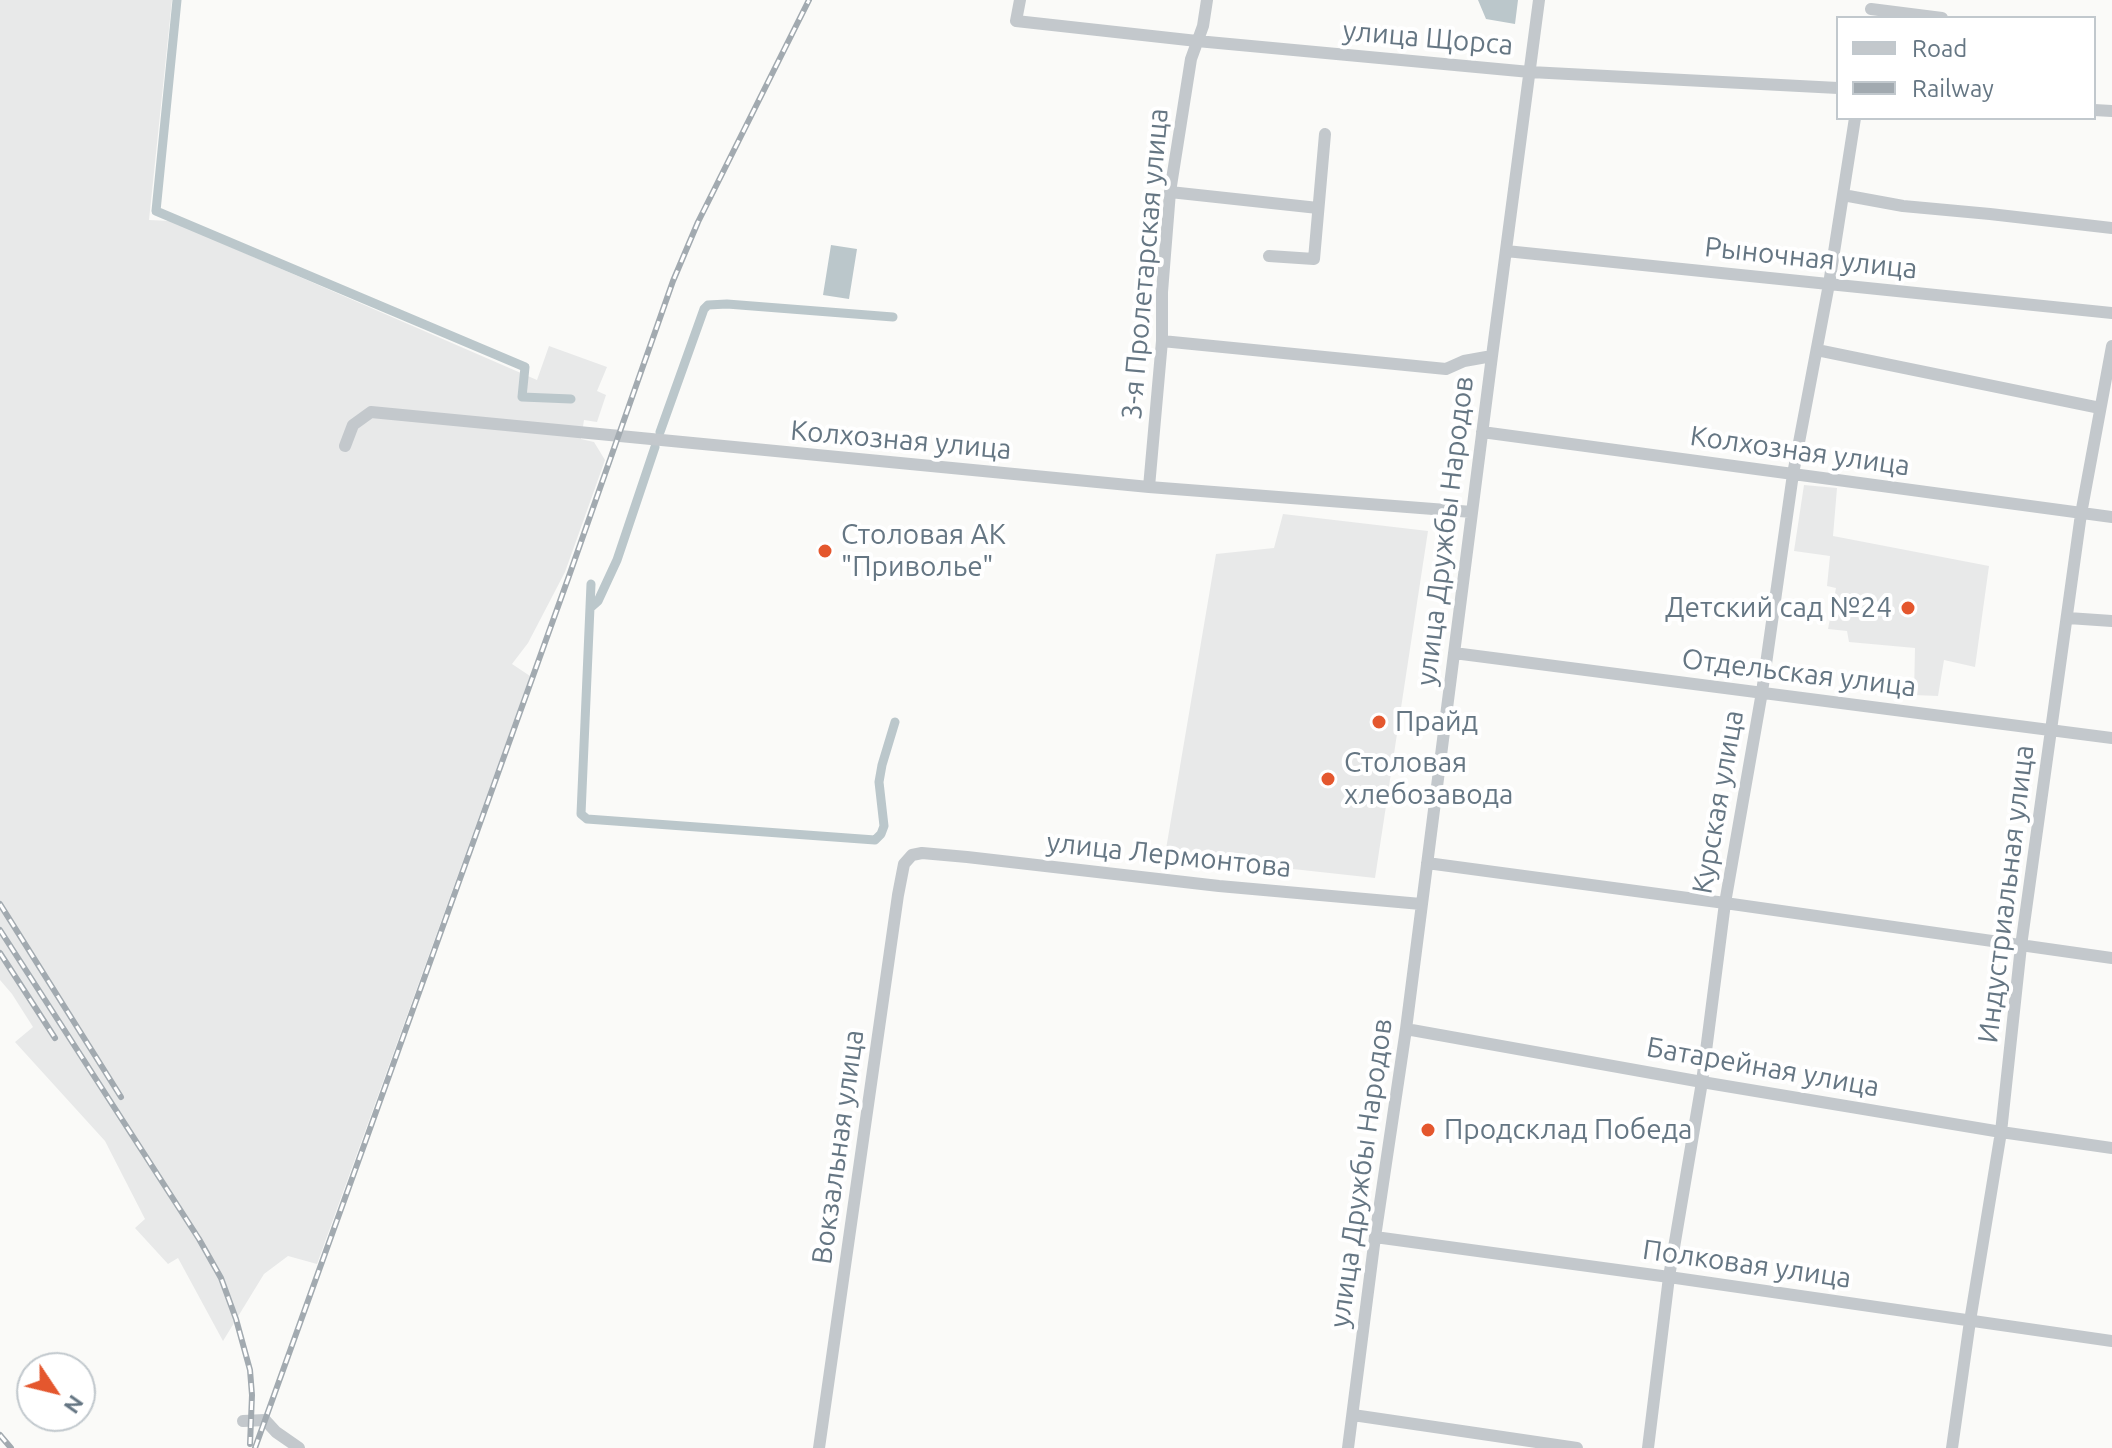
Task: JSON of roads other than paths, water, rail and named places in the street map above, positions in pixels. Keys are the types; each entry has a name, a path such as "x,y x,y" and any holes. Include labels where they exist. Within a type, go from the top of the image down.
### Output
{"street":[{"name":"улица Щорса","path":"1020,0 1016,21 1197,41 1530,72 1836,88"},
{"name":"3-я Пролетарская улица","path":"1149,487 1162,341 1162,292 1170,192 1191,59 1203,26 1207,0"},
{"name":"улица Дружбы Народов","path":"1348,1448 1406,1029 1539,0"},
{"path":"1871,9 1926,16"},
{"name":"Курская улица","path":"1648,1448 1669,1277 1702,1082 1725,903 1762,692 1793,474 1829,284 1855,120"},
{"path":"1269,256 1314,259 1325,134"},
{"path":"1170,192 1318,208"},
{"path":"1843,195 1903,206 2112,228"},
{"name":"Рыночная улица","path":"1506,251 2112,313"},
{"path":"1162,341 1446,369 1464,361 1492,356"},
{"name":"Индустриальная улица","path":"1952,1448 2001,1132 2021,946 2081,514 2112,346"},
{"path":"1817,350 2100,408"},
{"name":"Колхозная улица","path":"345,446 353,425 371,412 1149,487 1472,512"},
{"name":"Колхозная улица","path":"1482,432 2112,517"},
{"path":"2068,618 2112,621"},
{"path":"1457,631 1464,646 1481,656"},
{"name":"Отдельская улица","path":"1454,653 2112,738"},
{"path":"1450,684 1462,663 1481,656"},
{"name":"улица Лермонтова","path":"912,855 922,853 1219,886 1421,904"},
{"name":"Вокзальная улица","path":"819,1448 898,895 904,864 912,855"},
{"path":"1427,863 2112,958"},
{"name":"Батарейная улица","path":"1406,1029 1702,1082 2112,1148"},
{"name":"Полковая улица","path":"1375,1237 2112,1341"},
{"path":"1353,1415 1577,1448"},
{"path":"243,1421 265,1420 299,1448"}],"waterway":[{"path":"177,0 156,211 525,367 522,397 571,399"},
{"path":"660,432 708,305 893,317"},
{"path":"590,608 598,601 617,560 655,447"},
{"path":"591,584 581,814 587,819 875,840 884,826 879,782 895,722"}],"railway":[{"path":"255,1448 673,281 698,222 809,0"},
{"path":"0,904 121,1097"},
{"path":"0,930 221,1278 250,1370 250,1444"},
{"path":"0,953 55,1038"},
{"path":"0,1435 11,1448"}],"place":[{"name":"Столовая АК \"Приволье\"","path":"825,551"},
{"name":"Детский сад №24","path":"1908,608"},
{"name":"Прайд","path":"1379,722"},
{"name":"Столовая хлебозавода","path":"1328,779"},
{"name":"Продсклад Победа","path":"1428,1130"}]}
